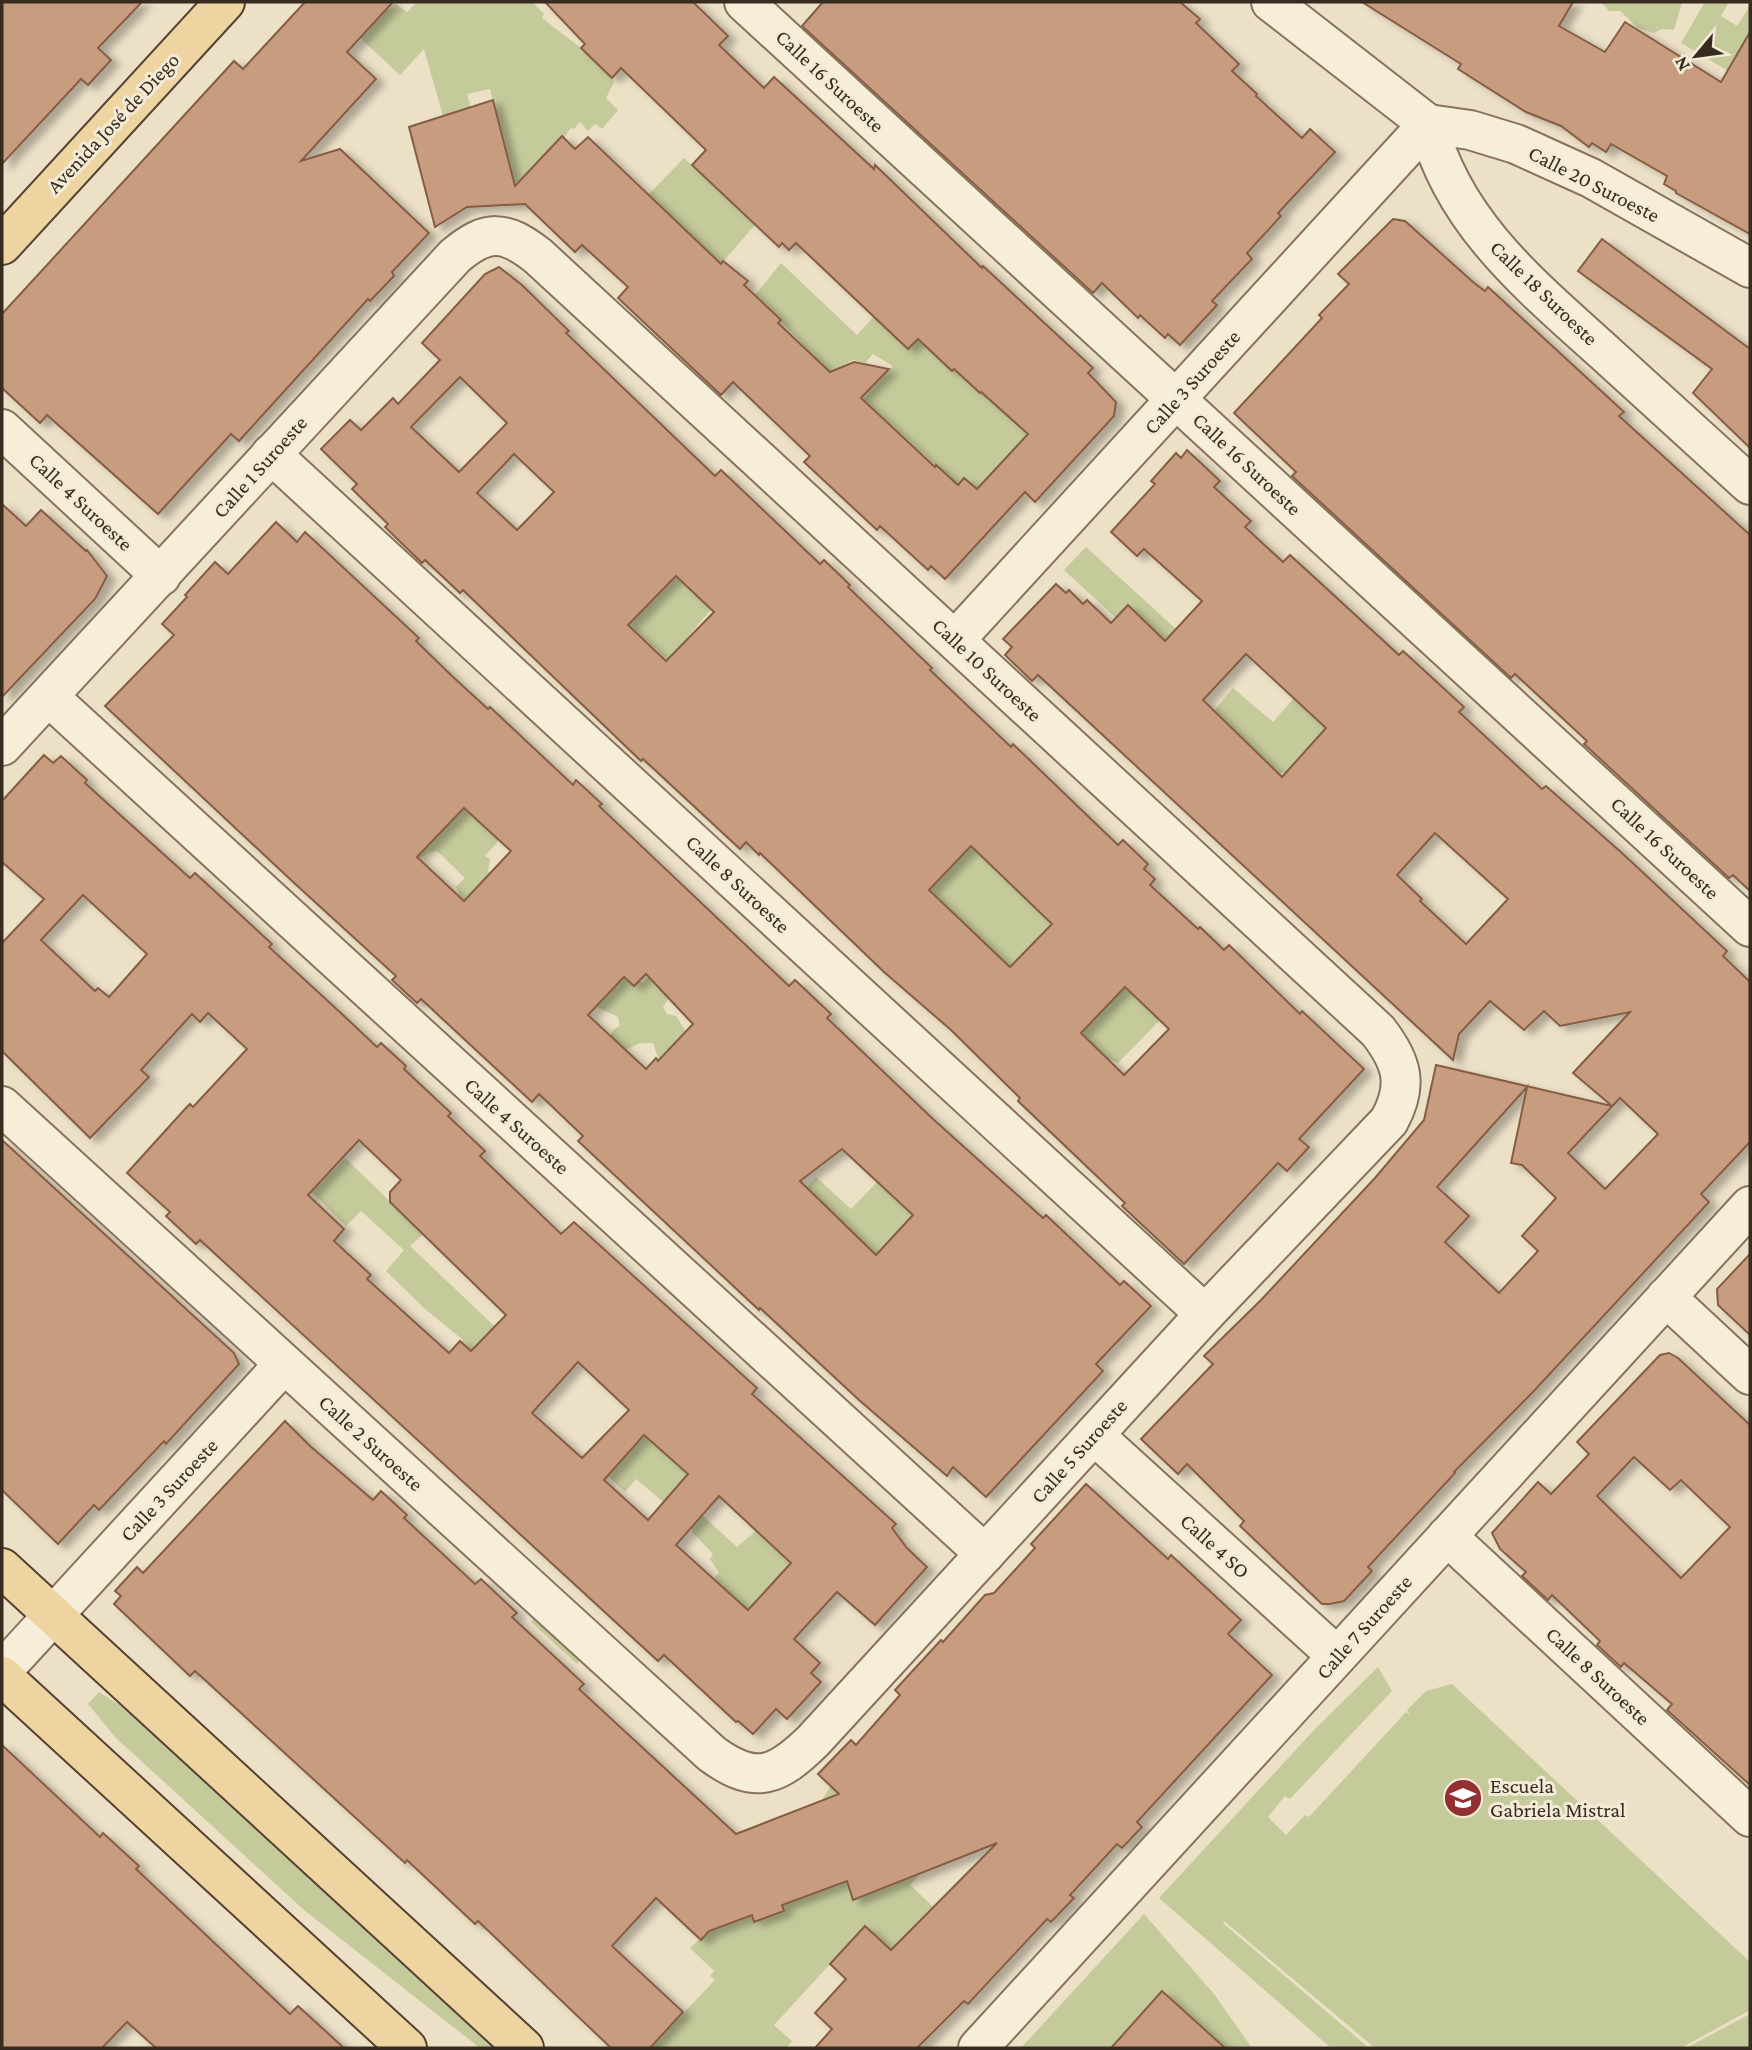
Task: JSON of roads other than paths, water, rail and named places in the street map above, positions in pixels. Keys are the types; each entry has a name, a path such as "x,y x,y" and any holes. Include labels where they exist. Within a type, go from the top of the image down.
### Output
{"main road":[{"name":"Avenida José de Diego","path":"2,245 225,2"},
{"path":"2,1568 524,2048"},
{"path":"2,1673 407,2048"}],"street":[{"name":"Calle 16 Suroeste","path":"744,2 1750,927"},
{"path":"1271,2 1428,124"},
{"name":"Calle 3 Suroeste","path":"955,640 1428,124"},
{"name":"Calle 20 Suroeste","path":"1428,124 1470,130 1516,144 1591,178 1750,268"},
{"name":"Calle 18 Suroeste","path":"1428,124 1434,148 1469,216 1514,271 1750,485"},
{"name":"Calle 1 Suroeste","path":"2,746 470,243 485,237 500,236 518,240 538,256"},
{"name":"Calle 10 Suroeste","path":"538,256 1378,1031 1391,1048 1399,1065 1399,1103"},
{"name":"Calle 4 Suroeste","path":"2,429 161,576"},
{"name":"Calle 8 Suroeste","path":"271,454 1205,1314"},
{"name":"Calle 4 Suroeste","path":"49,697 985,1554"},
{"name":"Calle 5 Suroeste","path":"744,1772 762,1774 778,1770 793,1760 1205,1314 1389,1121 1399,1103"},
{"name":"Calle 2 Suroeste","path":"2,1106 712,1754 729,1767 744,1772"},
{"name":"Calle 7 Suroeste","path":"978,2048 1750,1206"},
{"path":"1666,1297 1750,1375"},
{"name":"Calle 3 Suroeste","path":"2,1673 284,1364"},
{"name":"Calle 4 SO","path":"1094,1435 1337,1656"},
{"name":"Calle 8 Suroeste","path":"1447,1536 1750,1817"}],"place":[{"name":"Escuela Gabriela Mistral","path":"1463,1798"}]}
